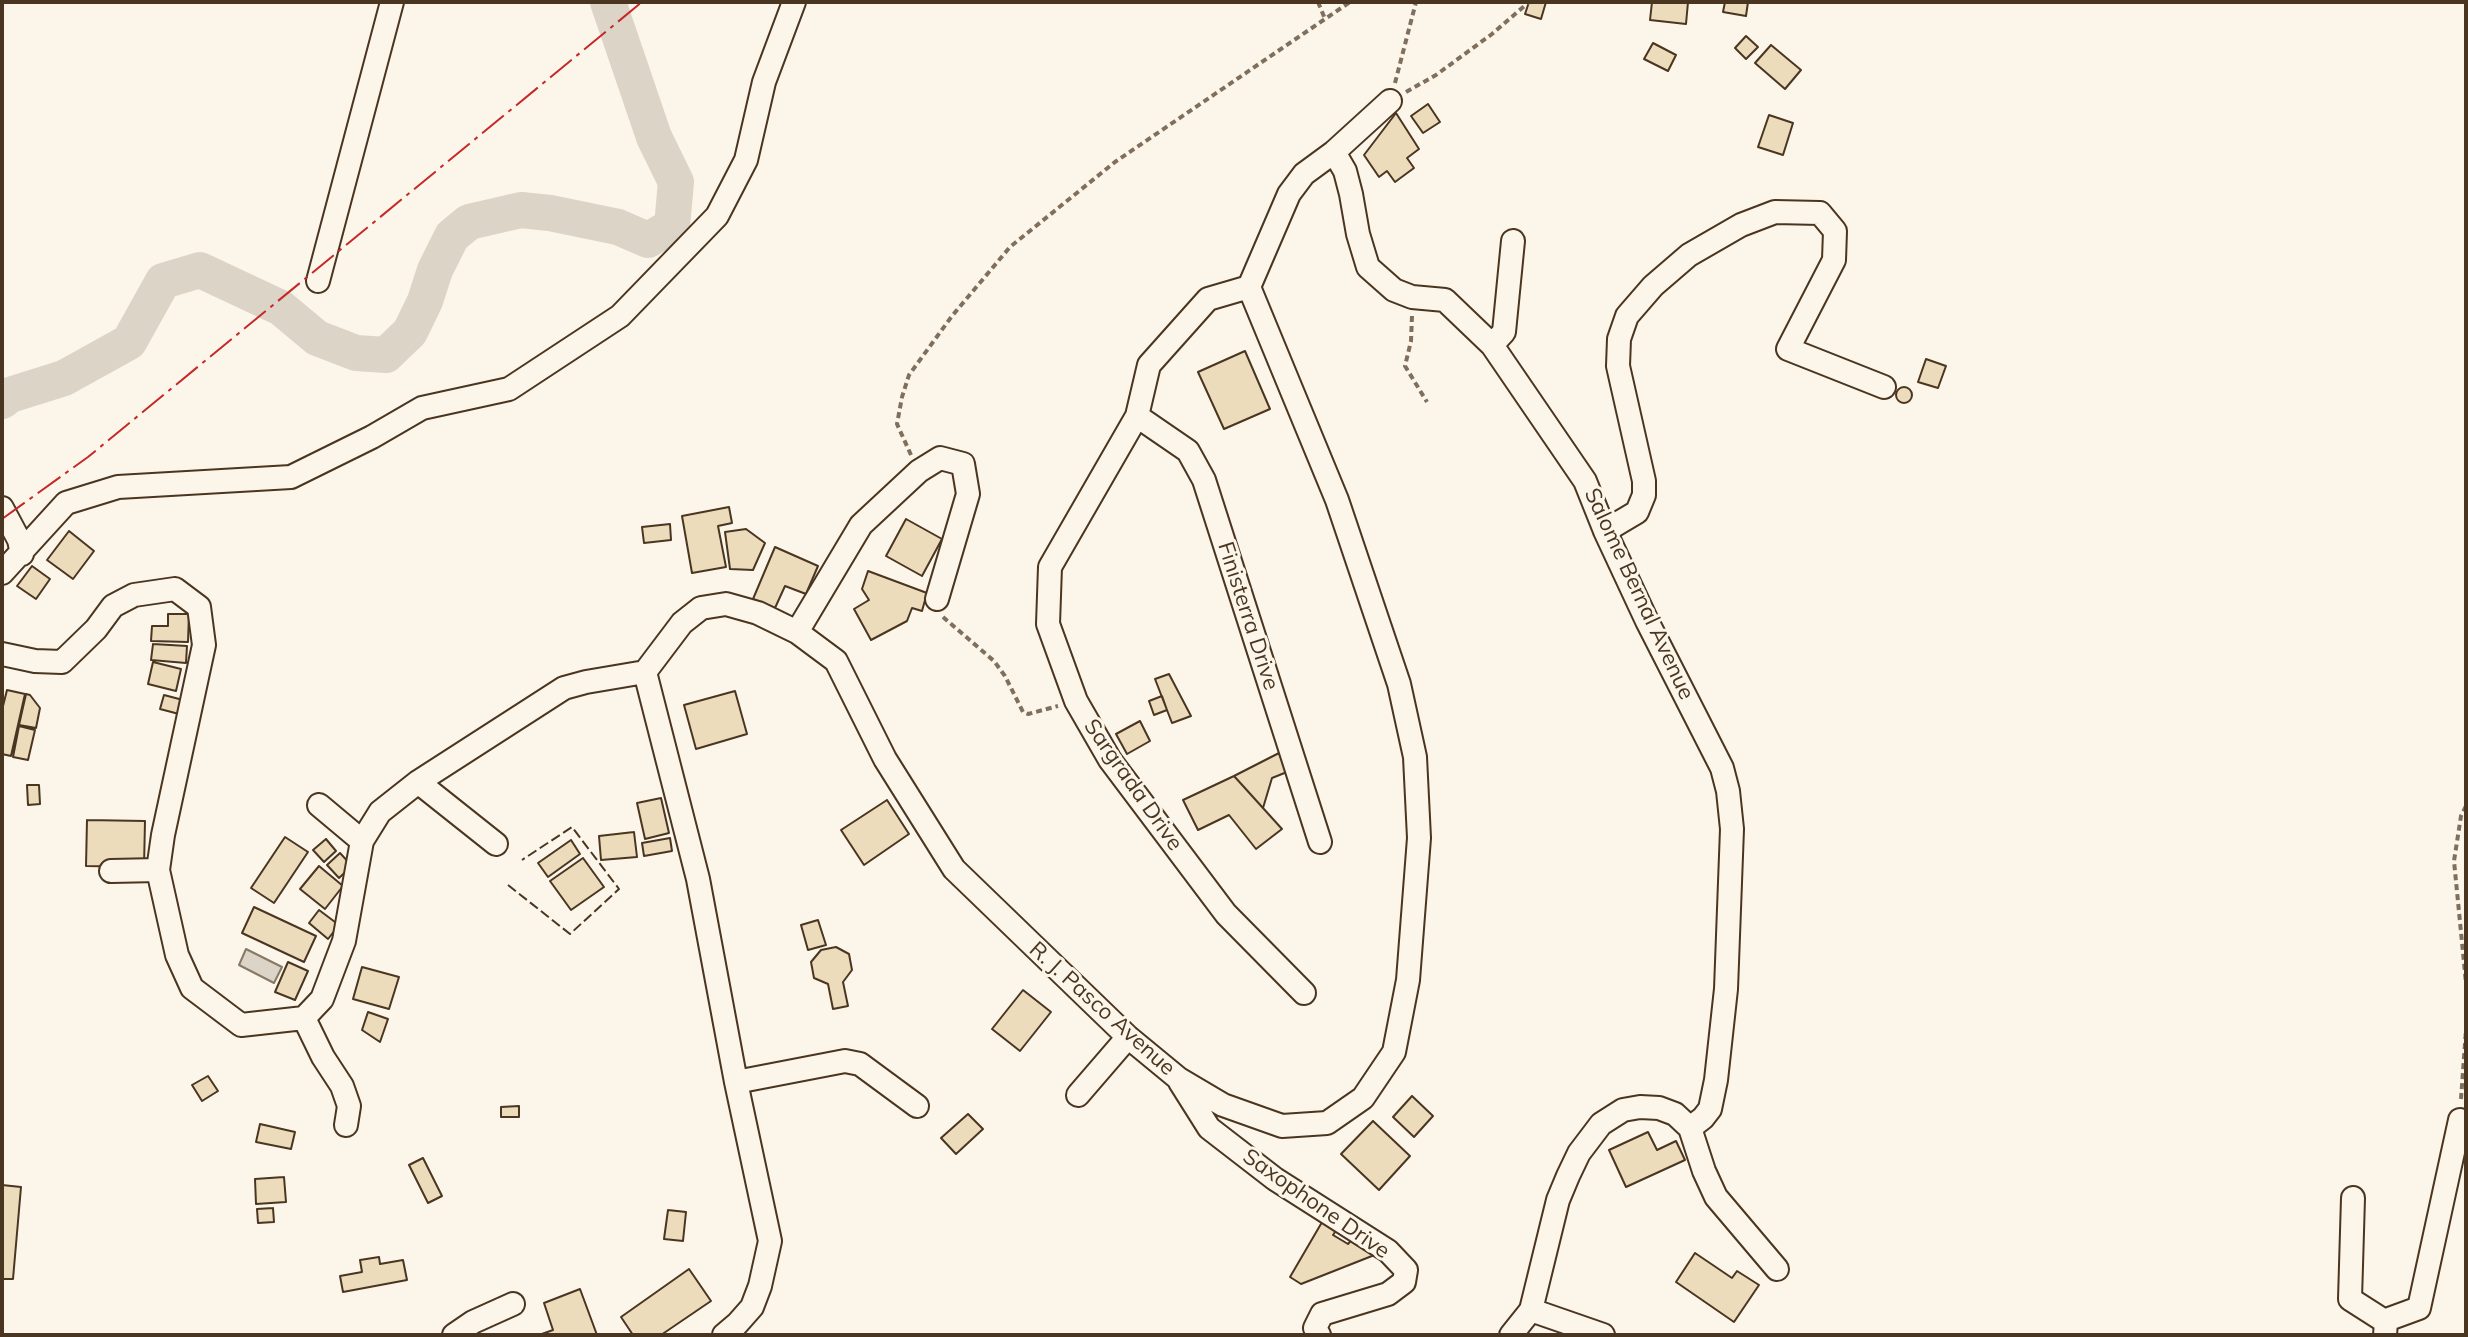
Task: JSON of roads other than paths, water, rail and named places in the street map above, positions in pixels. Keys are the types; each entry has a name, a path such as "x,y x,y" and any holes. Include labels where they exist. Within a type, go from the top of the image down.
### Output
{"street":[{"path":"318,281 392,2"},
{"path":"2,573 66,503 118,487 291,477 422,408 509,389 620,316 717,216 746,160 764,82 790,4"},
{"path":"1249,287 1289,194 1304,174 1334,152 1390,101"},
{"name":"Salome Bernal Avenue","path":"1334,152 1345,171 1368,267 1394,290 1412,297 1445,300 1492,345 1585,481 1647,621 1722,768 1732,829 1726,989 1710,1109 1690,1128"},
{"path":"1605,531 1637,512 1644,495 1644,481 1618,366 1619,339 1627,316 1653,286 1689,255 1741,225 1775,212 1820,213 1835,231 1834,260 1788,349 1884,387"},
{"path":"1492,345 1504,332 1513,241"},
{"name":"Sargrada Drive","path":"1249,287 1208,299 1149,365 1137,416 1050,567 1048,624 1076,701 1110,760 1226,914 1304,993"},
{"name":"R. J. Pasco Avenue","path":"645,672 682,623 701,608 726,604 758,613 797,632 836,661 885,759 954,869 1128,1037 1179,1079 1223,1105 1282,1126 1327,1123 1363,1098 1394,1052 1408,980 1419,838 1415,757 1399,684 1337,500 1249,287"},
{"name":"Finisterra Drive","path":"1137,416 1188,451 1204,480 1320,842"},
{"path":"797,632 861,525 919,471 940,458 963,464 968,494 937,599"},
{"path":"2,508 19,540 22,554"},
{"path":"2,654 35,661 62,662 96,629 113,606 134,595 175,589 199,607 204,645 158,870 177,955 192,988 241,1025 304,1018 322,999 344,941 362,841 380,812 418,782 564,688 645,672 698,879 770,1241 752,1307 724,1335"},
{"path":"418,782 496,844"},
{"path":"319,805 362,841"},
{"path":"111,871 158,870"},
{"path":"304,1018 323,1057 342,1086 349,1106 346,1125"},
{"path":"1078,1095 1128,1037"},
{"path":"736,1082 845,1061 860,1064 917,1106"},
{"name":"Saxophone Drive","path":"1179,1079 1209,1128 1275,1179 1388,1251 1406,1270 1404,1282 1388,1294 1322,1314 1315,1328 1319,1335"},
{"path":"1511,1335 1531,1310 1558,1200 1579,1153 1601,1124 1623,1110 1659,1108 1675,1114 1690,1128 1716,1197 1777,1269"},
{"path":"2353,1198 2350,1299 2385,1329 2394,1316 2419,1308 2460,1120"},
{"path":"454,1335 473,1322 513,1304"},
{"path":"1531,1310 1603,1335"}],"waterway":[{"path":"2,401 10,395 64,378 129,342 163,281 200,270 281,308 317,338 356,353 386,355 410,332 452,236 469,222 521,210 618,227 648,240 672,226 676,182 654,137 608,2"}]}
